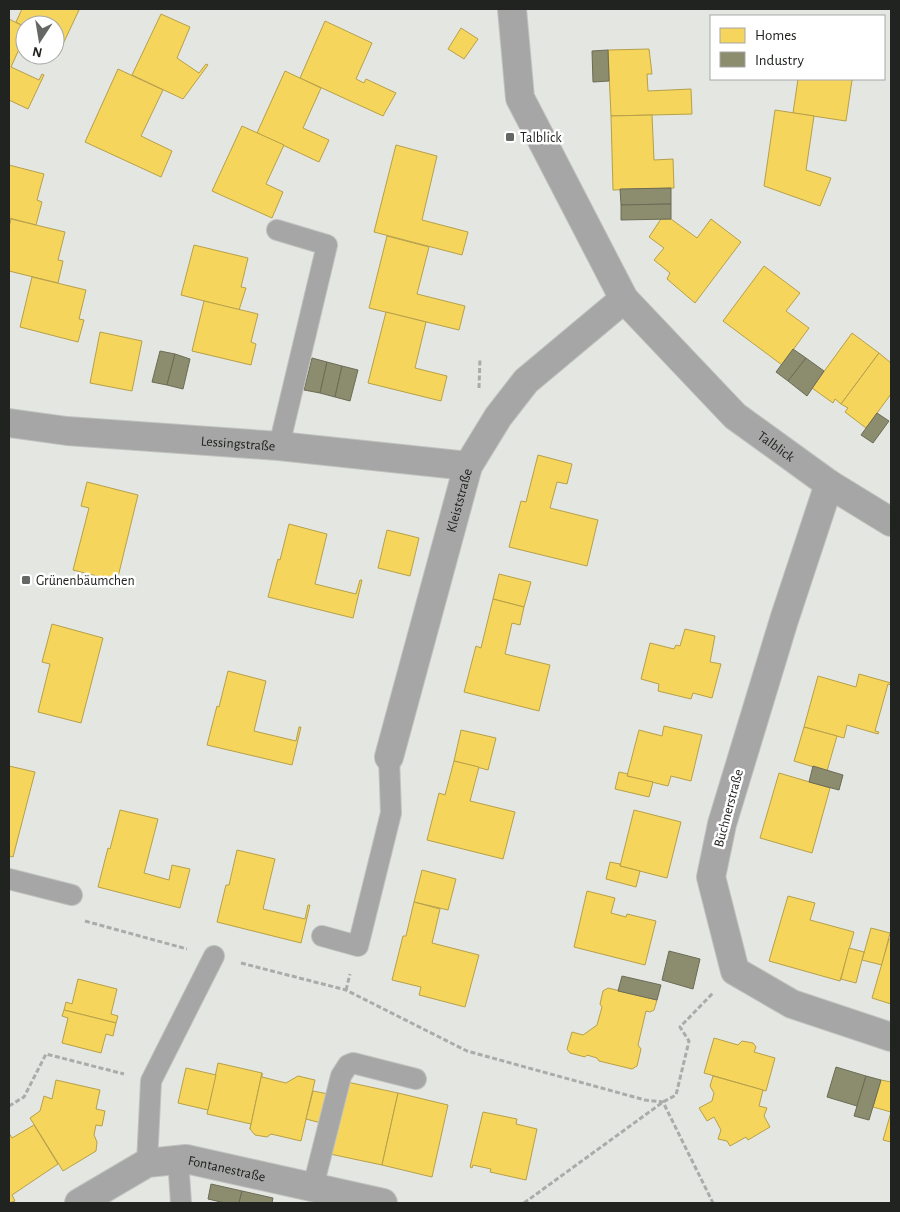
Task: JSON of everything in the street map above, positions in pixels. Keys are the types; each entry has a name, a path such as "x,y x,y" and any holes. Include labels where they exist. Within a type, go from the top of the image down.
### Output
{"street":[{"name":"Talblick","path":"512,9 520,98 624,299 735,416 829,484 891,522"},
{"name":"Kleiststraße","path":"389,757 468,466 498,417 526,381 624,299"},
{"name":"Lessingstraße","path":"9,423 67,431 279,446 468,466"},
{"name":"Büchnerstraße","path":"735,971 712,878 722,824 784,620 829,484"},
{"path":"735,971 792,1004 891,1037"},
{"name":"Fontanestraße","path":"80,1203 147,1163 178,1159 186,1159 313,1187 354,1200 383,1203"}],"lane":[{"path":"277,230 327,245 279,446"},
{"path":"322,936 358,946 391,813 389,757"},
{"path":"9,879 72,895"},
{"path":"147,1163 151,1081 214,956"},
{"path":"313,1187 341,1076 348,1065 353,1064 416,1079"},
{"path":"178,1159 181,1203"}],"path":[{"path":"479,378 480,358"},
{"path":"85,922 188,949"},
{"path":"214,956 346,990 467,1050 645,1100 663,1102"},
{"path":"524,1203 676,1094 689,1040 680,1027 735,971"},
{"path":"9,1106 24,1097 46,1054 151,1081"},
{"path":"663,1102 712,1203"}],"building: Homes":[{"path":"22,9 79,10 65,40 65,15 19,15"},
{"path":"161,14 190,27 177,58 199,73 206,64 208,65 183,99 132,75"},
{"path":"9,19 15,22 15,58 11,67 39,80 42,74 44,75 28,109 9,100"},
{"path":"325,21 372,43 356,79 364,83 366,79 396,93 383,116 300,78"},
{"path":"461,28 478,39 464,59 448,49"},
{"path":"649,49 652,74 647,74 648,91 691,89 692,114 611,116 608,50"},
{"path":"118,69 163,90 141,136 172,151 161,177 85,142"},
{"path":"285,71 321,88 303,128 329,140 319,162 257,133"},
{"path":"798,80 852,80 846,121 793,113"},
{"path":"775,110 814,116 806,170 831,178 820,206 764,186"},
{"path":"652,115 654,160 673,159 674,188 613,190 611,116"},
{"path":"242,126 284,145 266,184 283,192 272,218 212,191"},
{"path":"396,145 437,156 422,220 468,232 462,255 374,232"},
{"path":"9,165 44,174 37,200 42,202 36,225 9,218"},
{"path":"11,219 65,232 58,260 63,261 58,283 9,271 9,227"},
{"path":"661,219 671,219 697,238 711,219 741,242 695,303 667,279 670,273 654,260 664,248 649,237"},
{"path":"387,236 429,247 417,294 465,306 459,330 369,308"},
{"path":"194,245 248,258 241,287 246,288 239,310 181,295"},
{"path":"764,266 800,293 786,311 809,328 782,365 723,321"},
{"path":"32,277 86,290 79,319 84,320 78,342 20,327"},
{"path":"204,301 258,314 251,342 256,344 251,365 192,351"},
{"path":"386,312 426,322 415,368 447,376 441,401 368,383"},
{"path":"100,332 142,341 132,391 90,383"},
{"path":"852,333 879,353 841,404 835,399 833,403 812,388"},
{"path":"879,353 891,363 891,394 866,428 845,412 848,408 841,404"},
{"path":"538,455 572,464 567,484 557,482 550,508 598,520 587,566 509,547 521,501 526,502"},
{"path":"87,482 138,495 117,581 73,570 89,508 81,506"},
{"path":"289,524 327,534 315,584 356,594 360,580 362,580 353,618 268,597"},
{"path":"387,530 419,538 410,576 378,568"},
{"path":"499,574 531,582 524,607 493,599"},
{"path":"493,599 524,607 520,625 512,623 505,654 550,665 539,711 464,692 476,646 481,648"},
{"path":"52,624 103,638 81,723 38,712 50,664 42,662"},
{"path":"685,629 715,636 710,662 721,664 712,698 693,693 691,699 658,691 659,684 641,679 650,643 674,649 676,645 680,646"},
{"path":"228,671 266,681 254,731 296,741 299,727 301,727 292,765 207,745"},
{"path":"859,674 891,683 891,685 888,684 875,731 879,732 878,734 847,725 844,738 804,727 818,676 856,687"},
{"path":"664,726 702,735 691,781 671,776 668,786 627,776 639,730 662,736"},
{"path":"804,727 837,736 827,771 794,761"},
{"path":"461,730 496,738 488,770 454,761"},
{"path":"454,761 479,767 470,801 515,812 503,859 427,840 439,793 445,795"},
{"path":"9,766 35,772 13,857 9,856"},
{"path":"619,772 628,774 627,776 653,782 649,797 615,789"},
{"path":"779,773 830,788 812,853 760,838"},
{"path":"120,810 158,819 144,873 169,880 172,865 190,869 180,908 98,887"},
{"path":"634,810 681,822 667,878 620,866"},
{"path":"237,850 275,859 263,909 305,919 308,905 310,905 301,943 217,922 226,885 229,885"},
{"path":"610,862 640,871 636,887 606,879"},
{"path":"422,870 456,879 448,910 414,902"},
{"path":"587,891 615,898 611,913 626,917 627,914 656,921 645,965 574,947"},
{"path":"788,896 815,903 810,920 854,932 840,981 769,961"},
{"path":"414,902 440,909 432,943 479,955 465,1007 419,995 421,987 392,980 403,936 406,936"},
{"path":"871,928 890,933 882,965 862,960"},
{"path":"889,939 891,940 891,1004 872,998"},
{"path":"849,948 864,952 856,983 841,979"},
{"path":"78,979 117,989 111,1014 118,1016 116,1023 64,1010 66,1002 72,1004"},
{"path":"608,988 657,1000 654,1010 646,1011 638,1045 641,1049 637,1066 632,1069 599,1061 597,1058 587,1055 585,1057 570,1053 567,1049 572,1032 583,1035 597,1025 602,1007 600,1004 603,991"},
{"path":"64,1010 116,1023 113,1036 106,1034 101,1053 62,1043 68,1018 62,1016"},
{"path":"714,1038 738,1045 742,1041 753,1043 756,1047 754,1052 775,1058 766,1091 704,1073"},
{"path":"218,1063 262,1073 250,1129 251,1124 207,1114"},
{"path":"186,1068 216,1075 208,1110 178,1103"},
{"path":"262,1073 262,1077 286,1083 298,1076 315,1080 301,1141 271,1134 267,1137 255,1135 250,1129"},
{"path":"713,1076 763,1090 759,1106 767,1108 764,1116 770,1127 748,1140 746,1137 730,1146 727,1141 718,1139 721,1130 714,1117 707,1121 699,1108 712,1101 714,1093 710,1086"},
{"path":"56,1080 100,1090 96,1109 105,1111 102,1126 96,1125 94,1135 97,1142 96,1151 63,1171 30,1118 40,1111 44,1096 52,1099"},
{"path":"881,1080 891,1082 891,1112 873,1107"},
{"path":"347,1082 398,1093 382,1165 330,1154"},
{"path":"313,1091 328,1094 321,1123 306,1119"},
{"path":"398,1093 448,1105 432,1177 382,1165"},
{"path":"483,1112 517,1119 516,1124 537,1129 526,1180 490,1172 491,1169 473,1165 472,1168 470,1167"},
{"path":"891,1112 891,1142 883,1140"},
{"path":"34,1125 58,1164 12,1195 15,1201 9,1203 9,1133 12,1138"}],"building: Industry":[{"path":"608,50 609,81 593,82 592,51"},
{"path":"671,188 671,204 621,205 620,189"},
{"path":"671,204 671,219 621,220 621,205"},
{"path":"793,349 806,358 788,381 776,372"},
{"path":"160,351 175,354 167,385 152,382"},
{"path":"175,354 190,359 183,389 167,385"},
{"path":"312,358 327,362 320,393 304,390"},
{"path":"806,358 824,371 807,396 788,381"},
{"path":"327,362 342,366 335,397 320,393"},
{"path":"342,366 358,370 350,401 335,397"},
{"path":"877,413 889,421 873,443 861,435"},
{"path":"813,766 843,775 839,790 809,782"},
{"path":"669,951 700,959 693,989 662,980"},
{"path":"622,976 661,985 657,1000 618,991"},
{"path":"836,1067 866,1076 857,1106 827,1097"},
{"path":"866,1076 881,1080 869,1120 854,1116"},
{"path":"211,1184 242,1191 239,1203 225,1203 208,1199"},
{"path":"242,1191 273,1198 272,1203 239,1203"}],"place":[{"name":"Talblick","path":"510,137"},
{"name":"Grünenbäumchen","path":"26,580"}]}
